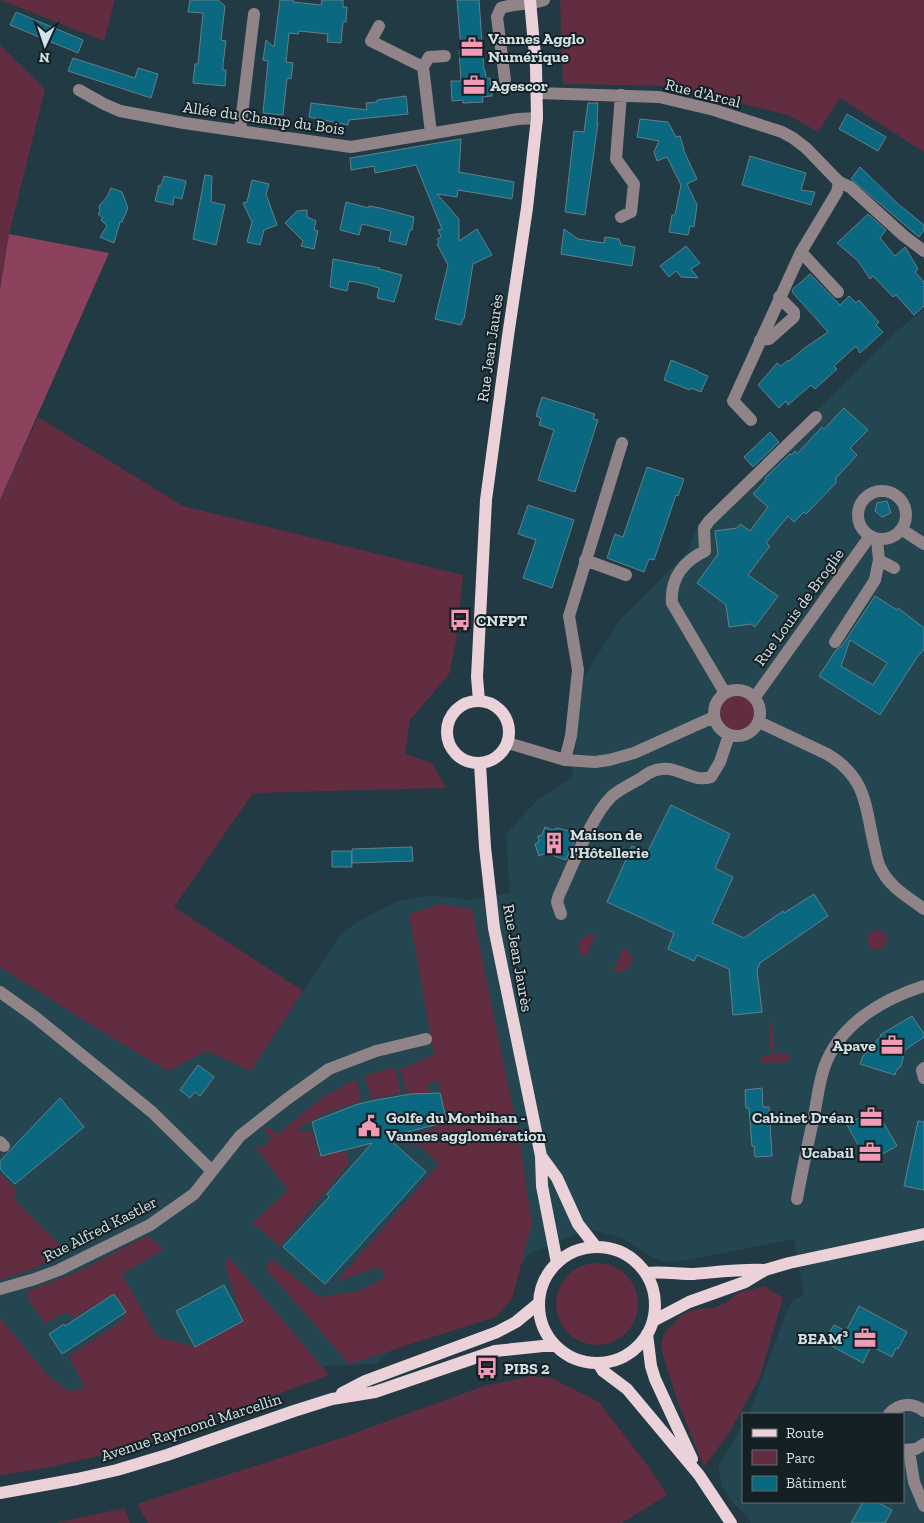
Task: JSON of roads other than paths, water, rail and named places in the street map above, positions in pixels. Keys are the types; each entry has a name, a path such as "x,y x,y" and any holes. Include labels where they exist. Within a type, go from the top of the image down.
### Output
{"main road":[{"name":"Rue Jean Jaurès","path":"479,701 477,677 486,500 505,354 528,208 537,118 537,93 530,2"},
{"path":"479,701 488,702 504,714 510,733 508,743 504,751 497,758 480,764 470,763 461,759 453,752 448,743 446,733 448,723 452,714 464,704 479,701"},
{"name":"Rue Jean Jaurès","path":"480,764 485,847 494,928 541,1156 542,1186 557,1263"},
{"name":"Rue Jean Jaurès","path":"541,1156 557,1178 578,1224 596,1247"},
{"path":"653,1321 689,1302 745,1282 765,1270 789,1263 924,1234"},
{"path":"596,1247 615,1249 632,1258 646,1273 652,1284 655,1296 653,1321 647,1334 638,1346 626,1355 612,1361 598,1363 575,1358 556,1346 546,1334 540,1319 539,1304 541,1288 547,1275 557,1263 568,1254 581,1248 596,1247"},
{"path":"646,1273 693,1274 743,1269 765,1270"},
{"name":"Avenue Raymond Marcellin","path":"332,1399 365,1381 497,1332 516,1322 539,1304"},
{"path":"647,1334 651,1366 655,1380 699,1475"},
{"name":"Avenue Raymond Marcellin","path":"0,1492 36,1488 106,1473 167,1455 234,1430 332,1399 375,1392 494,1351 556,1346"},
{"path":"598,1363 603,1371 627,1389 699,1475 731,1523"}],"street":[{"path":"505,80 497,17 500,8 512,4 544,0"},
{"path":"240,131 254,14"},
{"path":"379,26 371,41 422,67"},
{"path":"431,133 422,67 429,57 445,56"},
{"name":"Allée du Champ du Bois","path":"79,90 120,111 184,123 351,147 518,119 537,118"},
{"name":"Rue d'Arcal","path":"537,93 659,97 685,102 782,132 806,148 839,182 850,187 904,236 924,251"},
{"path":"621,95 616,159 634,184 631,212 622,217"},
{"path":"751,420 733,401 801,252 837,192 839,182"},
{"path":"801,252 838,292"},
{"path":"760,340 769,339 794,317 794,312 780,297"},
{"path":"725,693 672,603 673,590 678,574 685,563 692,557 705,551 704,528 709,520 816,417"},
{"path":"565,760 571,736 578,670 569,616 622,443"},
{"path":"883,490 893,492 904,504 906,514 905,522 901,529 887,539 873,537 863,530 858,517 860,503 866,496 874,492 883,490"},
{"path":"901,529 924,544"},
{"path":"835,642 875,580 879,560 873,537"},
{"name":"Rue Louis de Broglie","path":"755,697 873,537"},
{"path":"585,560 626,575"},
{"path":"879,560 894,568"},
{"path":"740,689 755,697 761,712 759,722 751,732 744,736 729,735 722,731 714,717 714,708 719,698 732,690 740,689"},
{"path":"508,743 565,760 595,762 622,758 714,717"},
{"path":"759,722 832,757 855,777 862,790 879,866 887,880 902,894 924,909"},
{"path":"561,914 557,902 559,895 599,811 612,796 652,771 663,768 675,770 700,779 711,777 720,762 729,735"},
{"path":"797,1199 824,1068 837,1042 859,1019 873,1009 906,992 924,986"},
{"path":"0,992 35,1017 152,1112 212,1171"},
{"name":"Rue Alfred Kastler","path":"0,1289 59,1270 150,1225 194,1194 240,1136 287,1099 329,1070 376,1051 426,1039"},
{"path":"924,1068 922,1070 924,1078"},
{"path":"890,1413 896,1408 908,1405 914,1405 924,1411"},
{"path":"924,1444 916,1449 906,1450 914,1482 924,1506"}],"place":[{"name":"Vannes Agglo Numérique","path":"472,47"},
{"name":"Agescor","path":"474,85"},
{"name":"CNFPT","path":"460,620"},
{"name":"Maison de l'Hôtellerie","path":"554,843"},
{"name":"Apave","path":"892,1045"},
{"name":"Cabinet Dréan","path":"871,1117"},
{"name":"Golfe du Morbihan - Vannes agglomération","path":"369,1126"},
{"name":"Ucabail","path":"870,1152"},
{"name":"BEAM³","path":"865,1338"},
{"name":"PIBS 2","path":"487,1368"}]}
